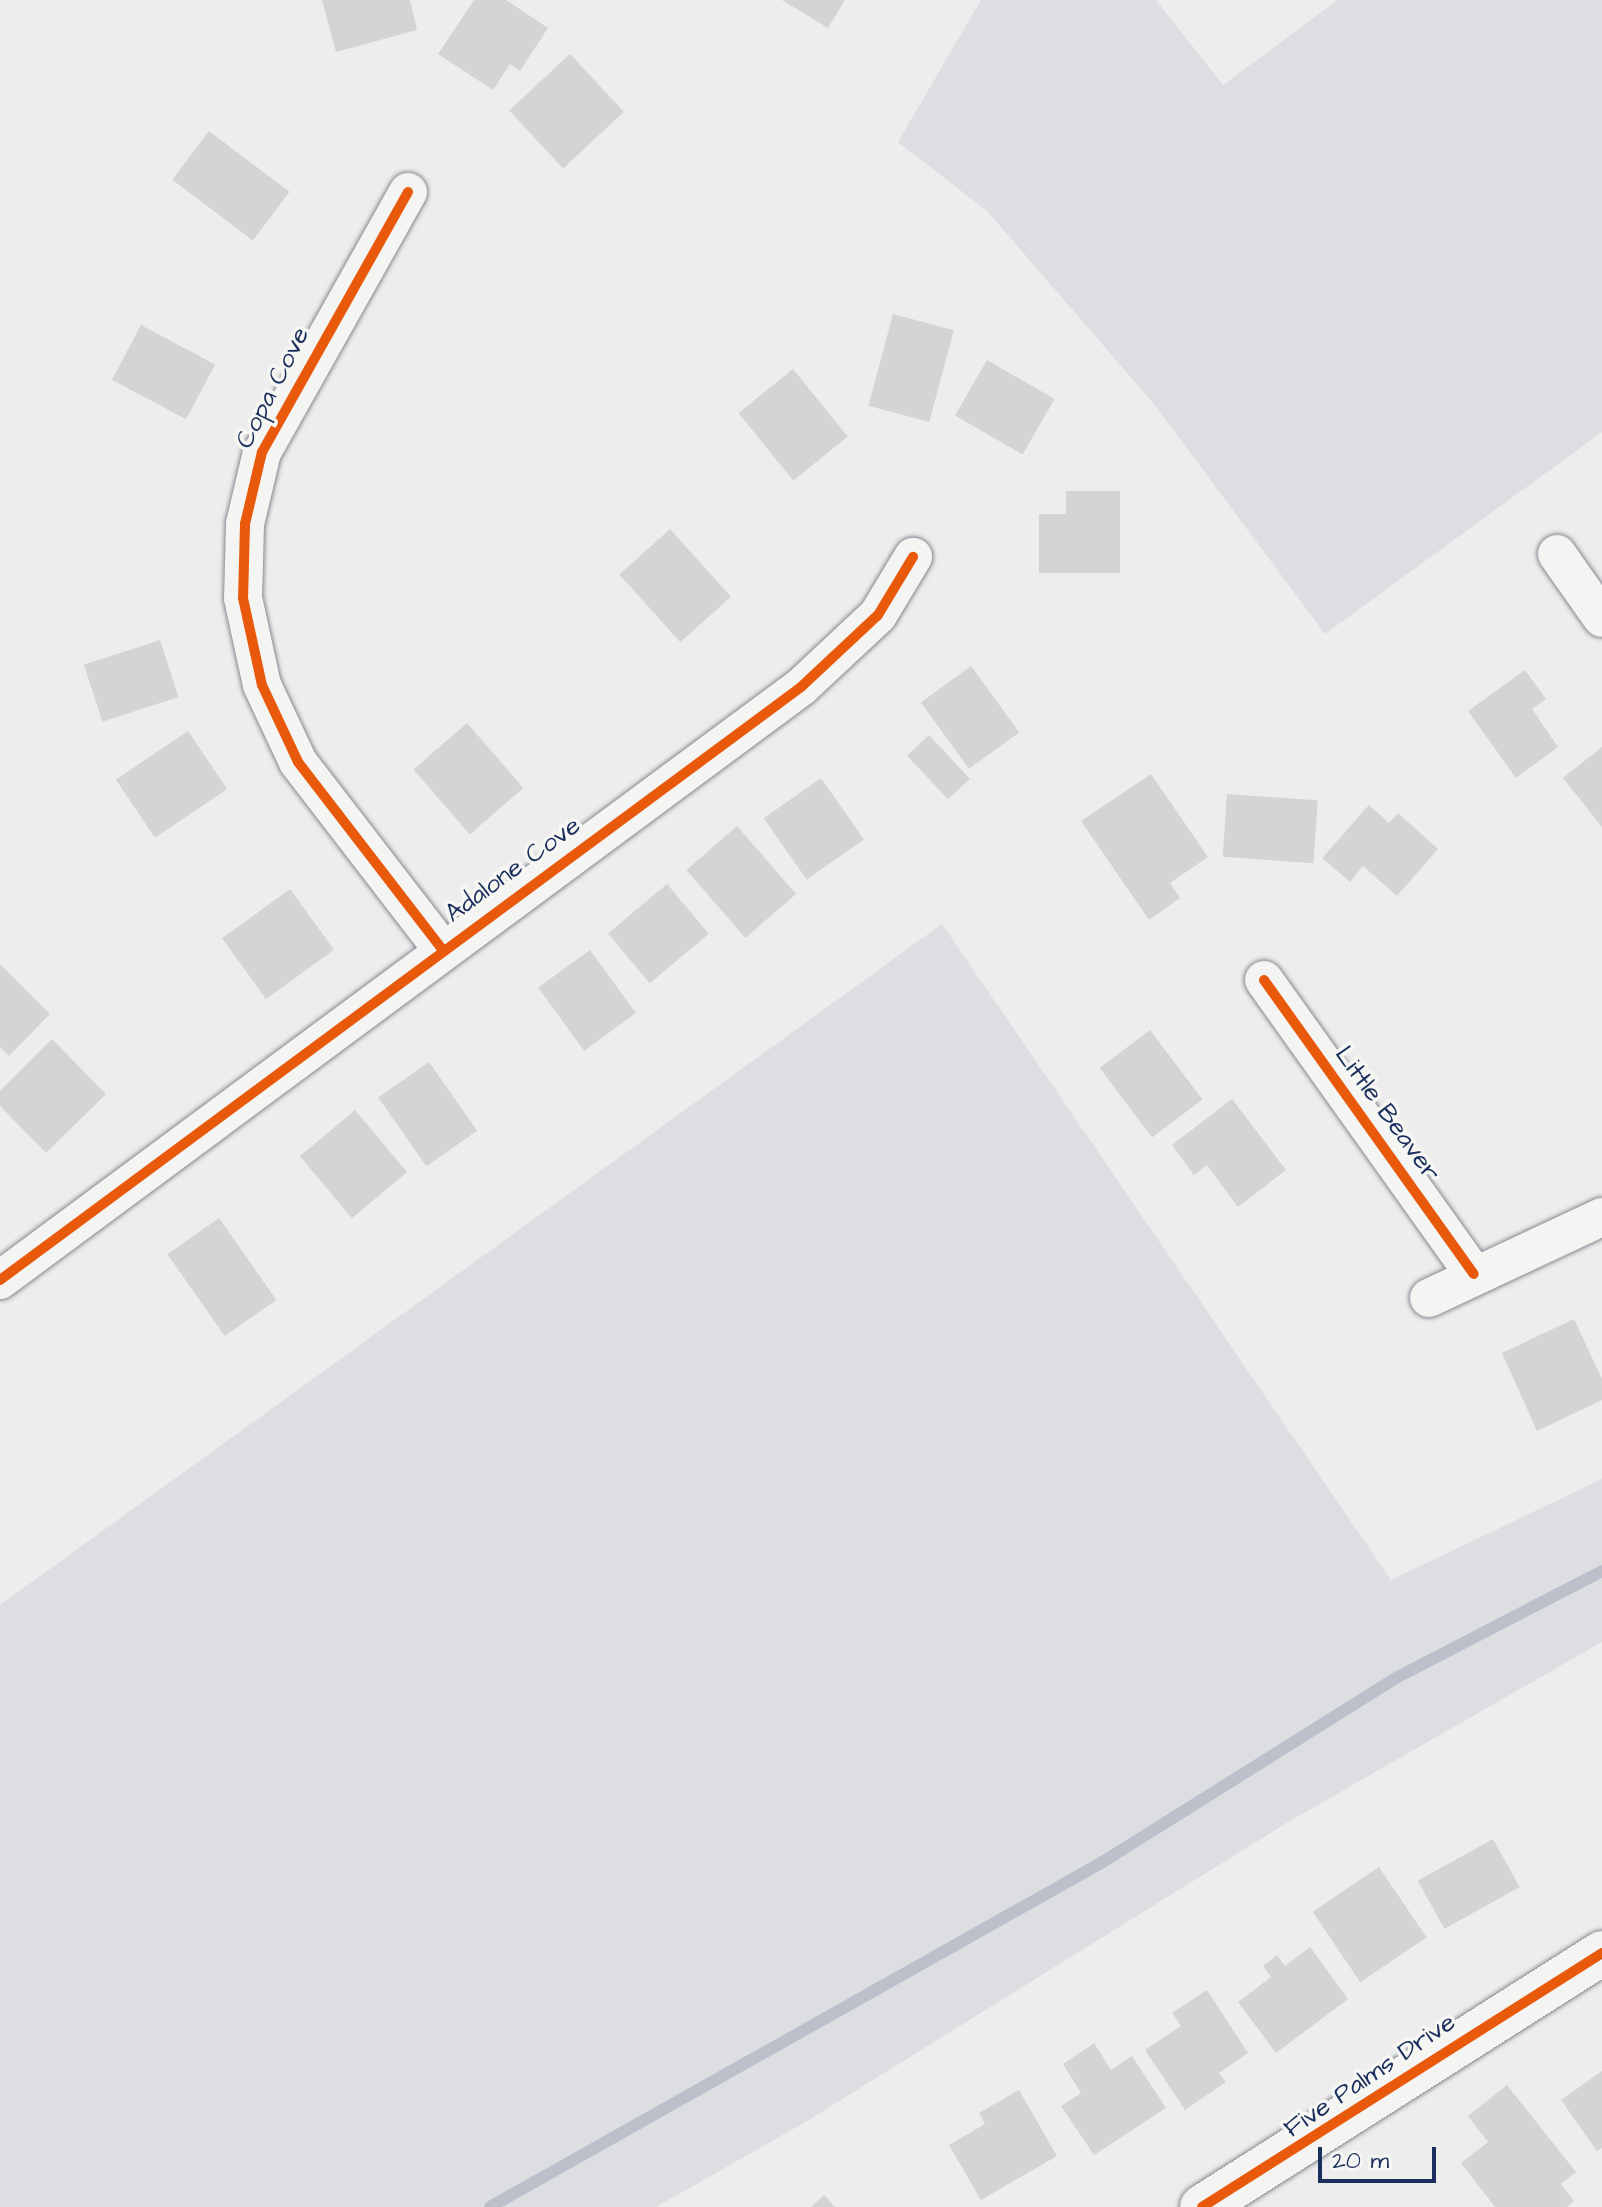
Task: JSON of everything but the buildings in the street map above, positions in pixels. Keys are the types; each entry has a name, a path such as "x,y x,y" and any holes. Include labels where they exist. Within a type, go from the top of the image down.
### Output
{"street":[{"name":"Copa Cove","path":"408,192 262,452 245,524 243,598 262,685 298,762 442,949"},
{"path":"1557,554 1602,618"},
{"name":"Adalone Cove","path":"4,1265 801,687 878,615 913,557"},
{"name":"Little Beaver","path":"1264,980 1474,1274"},
{"path":"1429,1298 1474,1274 1602,1217"},
{"name":"Five Palms Drive","path":"1202,2207 1602,1953"}],"shaded area":[{"path":"981,0 1156,0 1223,85 1338,0 1602,0 1602,432 1325,634 1154,404 987,211 898,142"},
{"path":"942,924 1391,1580 1602,1479 1602,1642 1288,1822 807,2121 656,2207 0,2207 0,1605"}],"waterway":[{"path":"490,2207 1101,1863 1394,1679 1602,1571"}],"cycle path":[{"path":"408,192 262,452 245,524 243,598 262,685 298,762 442,949"},
{"path":"0,1280 801,687 878,615 913,557"},
{"path":"1264,980 1474,1274"},
{"path":"1202,2207 1602,1953"}]}
